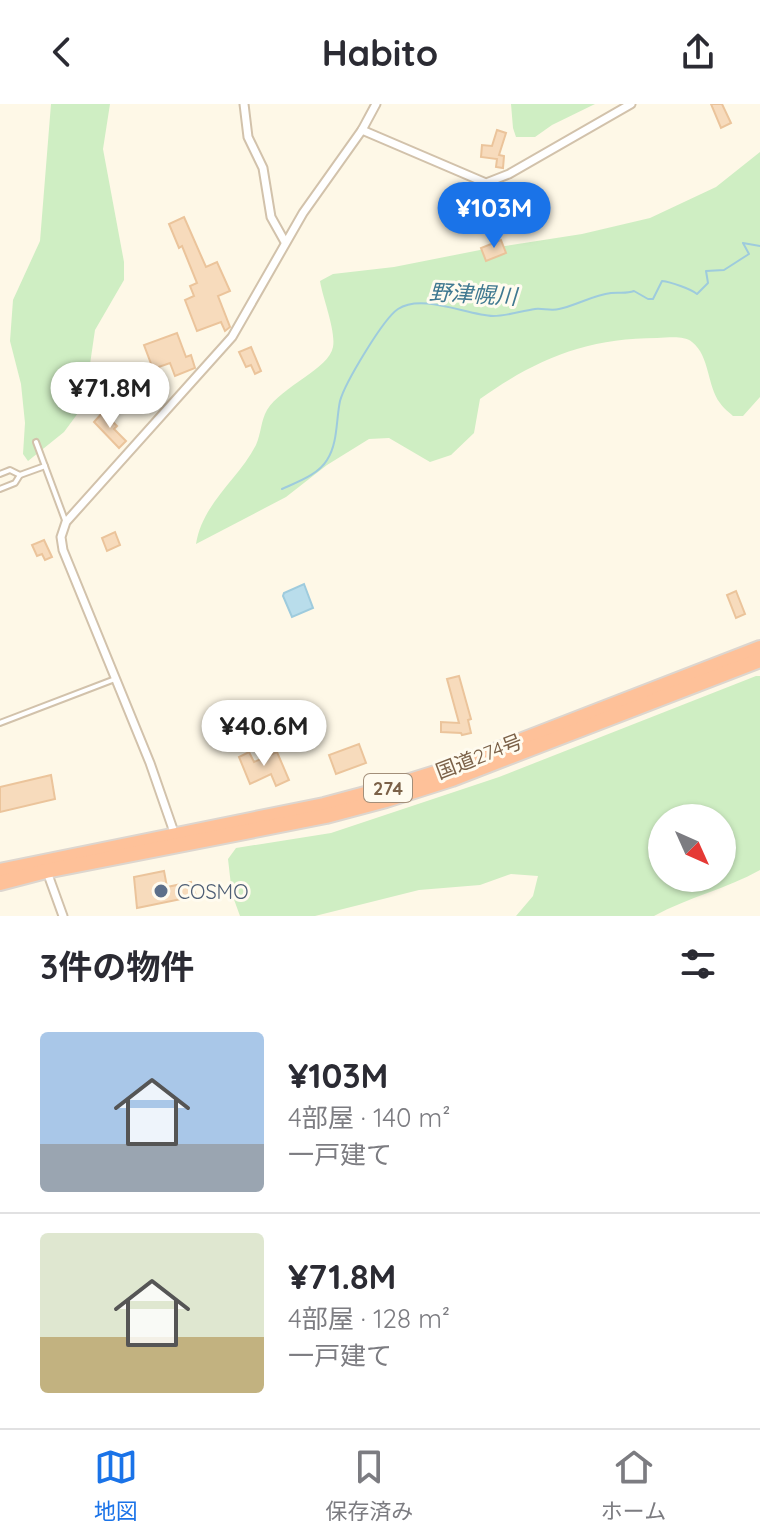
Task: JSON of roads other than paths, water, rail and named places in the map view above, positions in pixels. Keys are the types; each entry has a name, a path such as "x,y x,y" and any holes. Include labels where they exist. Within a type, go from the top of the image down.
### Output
{"highway":[{"name":"国道274号","path":"0,871 45,866 176,840 324,805 445,770 760,648"},
{"name":"国道274号","path":"176,840 326,816 439,784 760,660"},
{"name":"国道274号","path":"0,883 45,866"}],"street":[{"path":"244,104 248,137 263,168 271,217 285,242"},
{"path":"176,840 63,550 61,537 66,522 232,337 285,242 362,130 376,104"},
{"path":"362,130 486,183 509,174 631,104"},
{"path":"45,866 63,916"}],"lane":[{"path":"36,442 66,522"},
{"path":"0,489 15,483 20,475 45,466"},
{"path":"0,474 10,470 20,475"},
{"path":"0,723 115,679"}],"water":[{"path":"304,584 313,608 292,617 284,593"}],"waterway":[{"name":"野津幌川","path":"282,489 313,474 327,460 333,446 343,392 374,338 398,309 419,303 498,316 535,309 559,309 611,293 634,291 653,299 662,281 697,294 708,283 706,271 724,270 749,254 743,243 760,246"}],"place":[{"name":"COSMO","path":"161,891"}]}
